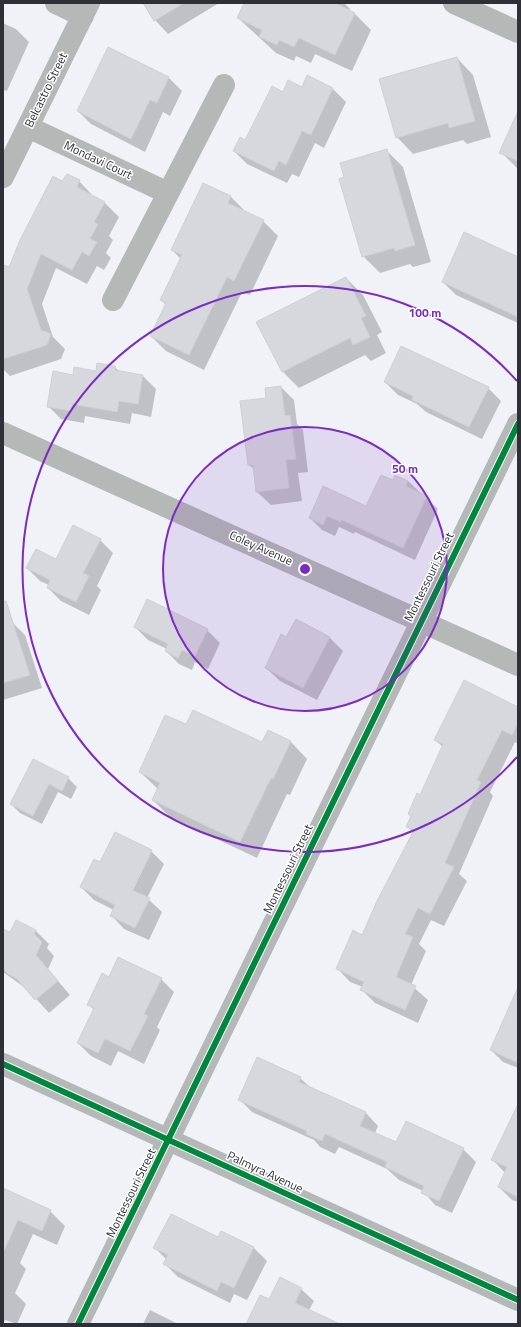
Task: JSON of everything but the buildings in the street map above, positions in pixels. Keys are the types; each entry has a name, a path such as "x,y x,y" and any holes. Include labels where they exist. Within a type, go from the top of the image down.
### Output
{"street":[{"path":"56,3 86,9"},
{"path":"454,3 518,32"},
{"name":"Belcastro Street","path":"3,177 86,9"},
{"path":"113,300 224,85"},
{"name":"Mondavi Court","path":"28,127 168,193"},
{"name":"Montessouri Street","path":"78,1324 169,1140 420,620 518,424"},
{"name":"Coley Avenue","path":"3,433 518,665"},
{"name":"Palmyra Avenue","path":"3,1064 518,1300"}],"cycle path":[{"path":"78,1324 518,424"},
{"path":"3,1064 518,1300"}]}
